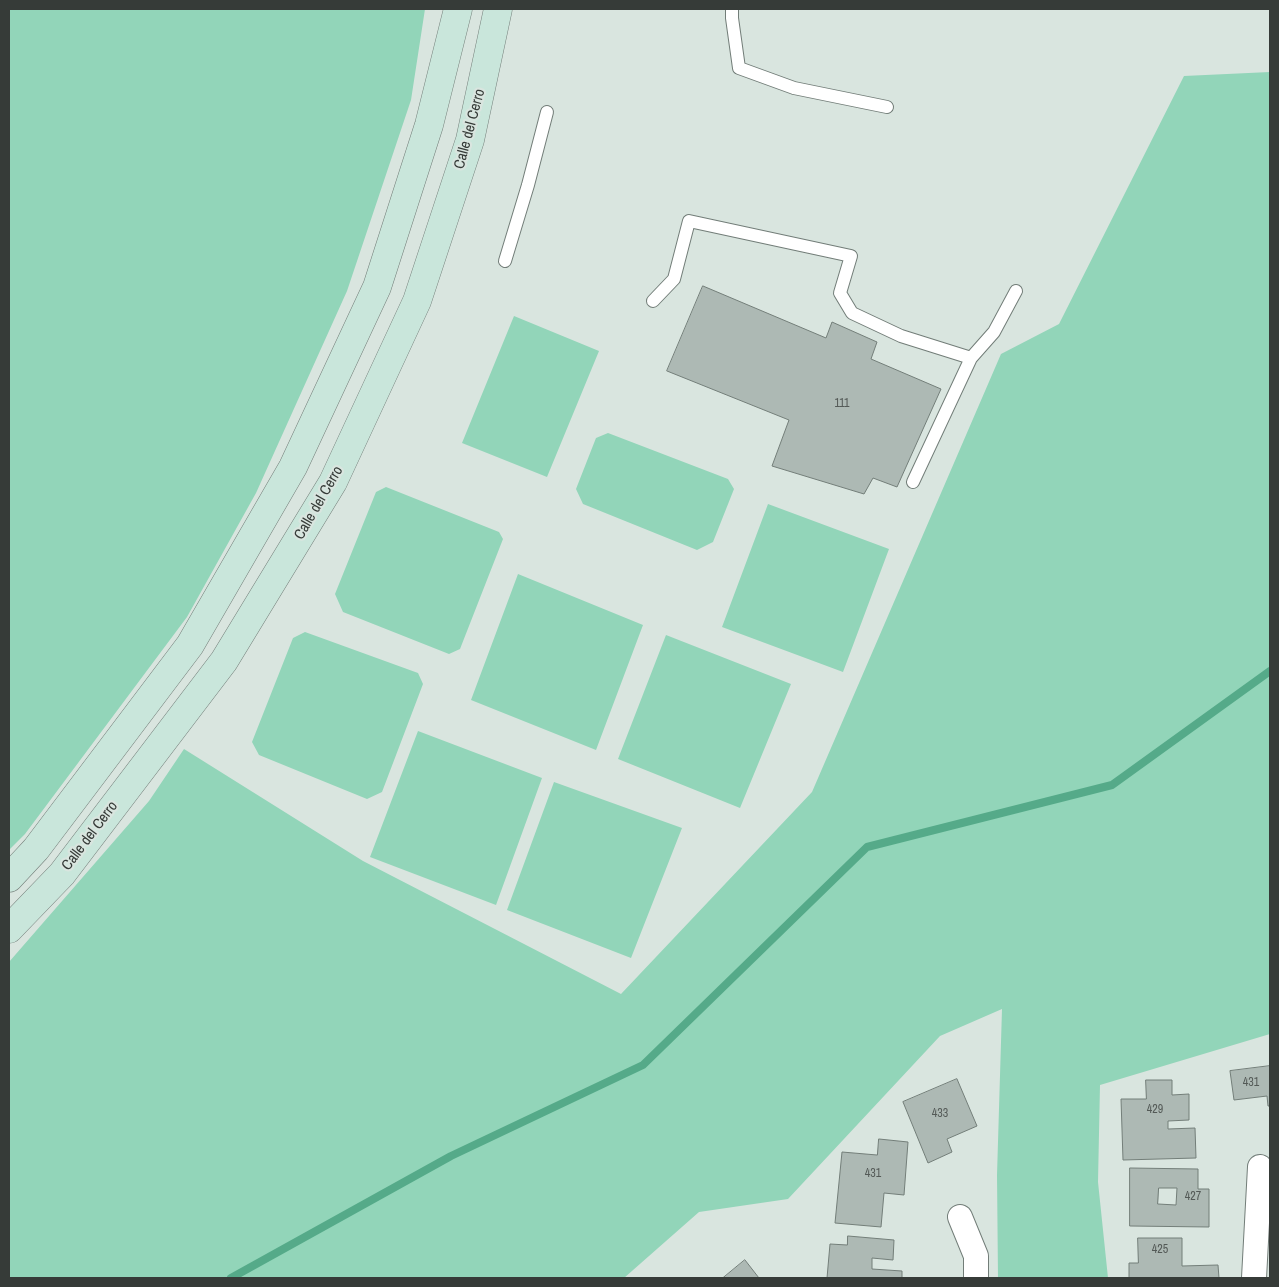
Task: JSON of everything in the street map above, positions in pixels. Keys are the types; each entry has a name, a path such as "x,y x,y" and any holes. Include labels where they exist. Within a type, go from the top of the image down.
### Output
{"main road":[{"path":"9,878 36,849 190,645 293,467 377,286 429,125 458,9"},
{"name":"Calle del Cerro","path":"9,929 62,874 224,661 333,482 417,301 470,140 498,9"}],"street":[{"path":"1254,1278 1260,1167"},
{"path":"960,1217 976,1256 976,1278"}],"lane":[{"path":"732,9 739,68 794,88 887,107"},
{"path":"505,261 547,112"},
{"path":"653,301 674,279 690,221 851,256 840,293 852,313 901,336 971,358"},
{"path":"913,482 971,358 994,332 1016,291"}],"green space":[{"path":"9,9 425,9 411,100 347,291 256,493 187,617 25,834 9,850"},
{"path":"1270,72 1270,1034 1100,1085 1098,1182 1108,1278 998,1278 997,1175 1002,1009 940,1036 788,1199 699,1212 624,1278 9,1278 9,962 149,801 184,749 363,861 621,994 812,792 1001,354 1059,324 1184,76"},
{"path":"514,316 599,351 547,477 462,443"},
{"path":"608,433 728,479 734,489 713,542 697,550 583,504 576,489 596,438"},
{"path":"386,487 499,532 503,539 460,649 449,654 343,612 335,594 376,492"},
{"path":"768,504 889,549 843,672 722,627"},
{"path":"518,574 643,625 596,750 471,700"},
{"path":"305,632 418,673 423,684 382,792 367,799 259,755 252,742 293,638"},
{"path":"666,635 791,684 740,808 618,759"},
{"path":"418,731 542,778 496,905 370,857"},
{"path":"554,782 682,828 631,958 507,910"}],"building":[{"path":"703,286 826,338 832,322 877,342 871,359 941,389 897,487 873,478 864,494 772,466 789,420 667,371"},
{"path":"1270,1066 1270,1106 1268,1106 1267,1096 1234,1100 1230,1071"},
{"path":"957,1079 977,1126 947,1139 952,1152 928,1163 903,1102"},
{"path":"1146,1080 1172,1080 1172,1095 1189,1094 1189,1120 1168,1121 1168,1129 1195,1128 1196,1158 1123,1160 1121,1099 1146,1099"},
{"path":"879,1139 908,1142 904,1195 884,1193 881,1227 835,1223 842,1152 877,1155"},
{"path":"1130,1168 1198,1169 1198,1189 1209,1189 1209,1227 1130,1226","holes":["1159,1188 1177,1188 1176,1205 1158,1204"]},
{"path":"848,1236 894,1240 893,1260 872,1258 872,1269 902,1271 902,1278 827,1278 830,1244 847,1245"},
{"path":"1138,1238 1182,1238 1182,1266 1218,1265 1219,1278 1129,1278 1129,1263 1138,1263"},
{"path":"745,1260 759,1278 723,1278"}],"waterway":[{"path":"231,1278 451,1156 643,1065 867,847 1112,785 1270,671"}]}
